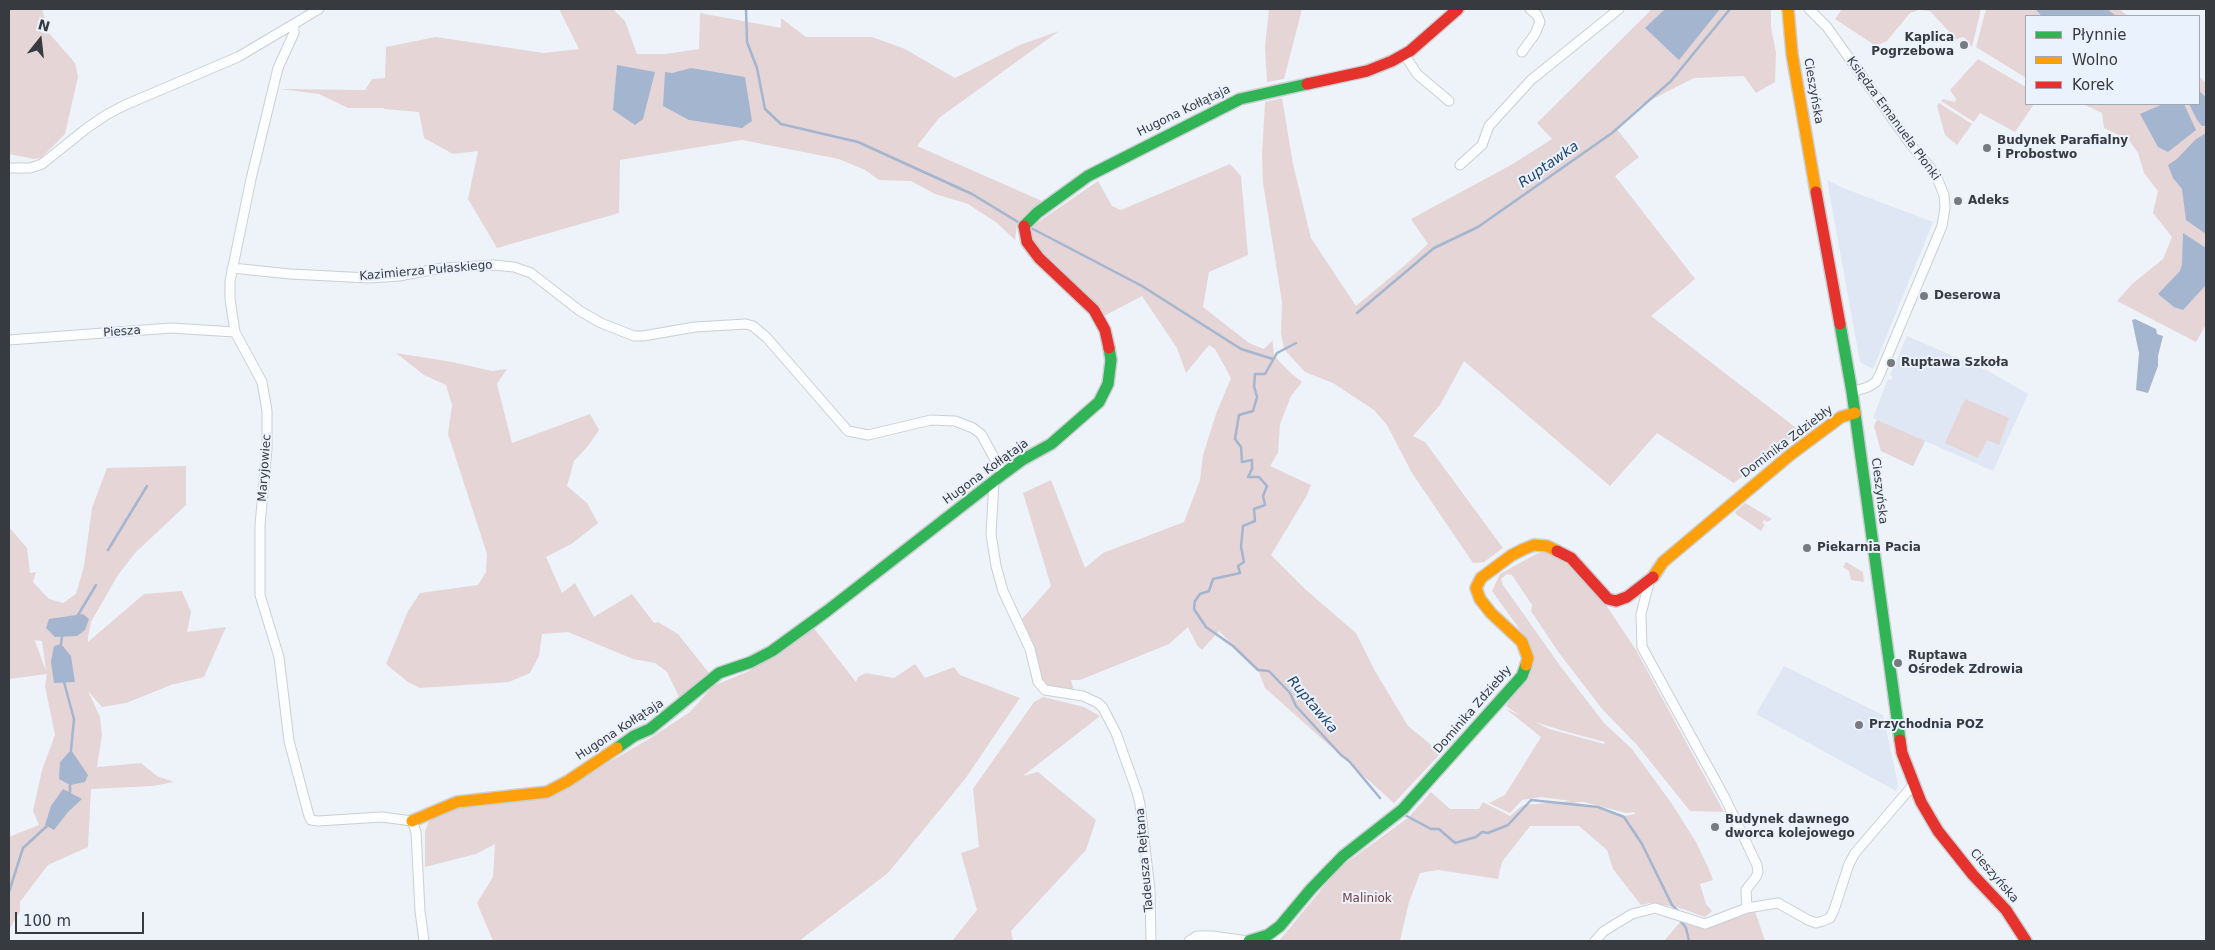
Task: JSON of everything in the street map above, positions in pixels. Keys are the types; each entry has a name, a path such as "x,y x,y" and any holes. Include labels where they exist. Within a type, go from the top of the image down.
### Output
{"street":[{"path":"9,168 30,168 42,164 86,128 106,115 125,105 238,57 319,9"},
{"name":"Hugona Kołłątaja","path":"412,821 457,802 547,792 568,781 634,736 650,729 719,673 751,662 772,651 834,606 998,477 1022,460 1051,444 1098,402 1108,384 1110,372 1109,344 1100,320 1085,300 1031,250 1025,237 1024,226 1027,221 1088,176 1228,104 1257,94 1367,71 1404,54 1428,36 1458,9"},
{"path":"1522,52 1540,22 1537,15 1530,9"},
{"path":"1460,165 1482,145 1489,126 1531,80 1618,9"},
{"name":"Cieszyńska","path":"1788,9 1794,63 1852,392 1894,708 1902,752 1914,784 1938,831 1973,875 2006,910 2026,941"},
{"name":"Księdza Emanuela Płonki","path":"1810,9 1827,27 1912,145 1935,173 1944,195 1945,208 1942,226 1880,374 1876,382 1868,387 1852,392"},
{"name":"Maryjowiec","path":"294,25 294,32 278,68 250,179 232,268 230,299 235,332 256,368 266,403 268,426 260,525 260,596 279,657 289,741 311,820 382,817 412,821"},
{"path":"1404,54 1417,74 1449,101"},
{"name":"Kazimierza Pułaskiego","path":"232,268 290,274 369,278 400,276 442,268 493,265 514,267 531,273 580,311 601,323 634,336 695,327 746,324 753,326 767,338 848,431 868,435 931,420 955,421 973,428 981,434 998,477"},
{"name":"Piesza","path":"9,340 171,328 235,332"},
{"name":"Dominika Zdziebły","path":"1747,908 1746,890 1756,877 1758,872 1757,865 1725,798 1642,647 1641,614 1644,596 1651,579 1663,562 1790,455 1841,417 1855,413"},
{"name":"Tadeusza Rejtana","path":"998,477 991,534 996,566 1003,591 1030,649 1038,682 1045,690 1083,696 1098,702 1116,733 1137,792 1150,890 1152,941"},
{"name":"Dominika Zdziebły","path":"1189,941 1197,936 1212,936 1249,941 1268,935 1280,926 1311,889 1343,856 1403,809 1522,676 1528,658 1526,650 1522,642 1491,613 1480,598 1476,588 1481,578 1512,555 1534,546 1547,546 1571,558 1600,593 1608,599 1616,601 1637,591 1651,579"},
{"path":"1595,941 1604,931 1642,910 1655,908 1706,924 1747,908 1778,903 1816,923 1830,918 1849,864 1855,853 1914,784"},
{"path":"412,821 416,832 420,911 424,941"}],"shaded area":[{"path":"1827,180 1843,188 1933,222 1873,369 1860,362"},
{"path":"1907,336 1990,372 2028,394 1993,471 1925,441 1913,466 1881,451 1874,426 1877,420 1873,418 1888,379 1891,380 1893,376 1890,375"},
{"path":"1784,666 1883,715 1898,784 1896,791 1756,714"}],"green space":[{"path":"9,9 42,9 49,33 75,63 78,77 65,134 41,158 34,159 9,154"},
{"path":"559,9 613,9 625,21 637,54 665,54 699,49 700,13 781,28 781,18 806,37 872,37 905,49 955,78 1020,45 1059,31 939,118 917,146 1042,201 1017,224 1015,240 997,223 968,204 935,194 911,181 879,180 865,170 839,159 742,140 620,160 619,213 497,248 468,199 478,151 453,154 424,138 419,112 384,108 348,108 319,94 280,89 365,90 372,79 385,78 386,47 436,37 544,53 579,49"},
{"path":"1269,9 1302,9 1284,79 1267,82 1265,47"},
{"path":"1652,9 1771,9 1771,27 1776,53 1775,82 1756,93 1744,76 1694,78 1641,105 1616,128 1639,157 1615,176 1695,279 1651,316 1800,431 1734,483 1657,433 1610,486 1464,361 1440,405 1413,436 1425,442 1503,548 1484,562 1473,563 1412,473 1387,425 1374,410 1333,383 1305,372 1284,349 1281,333 1282,302 1263,183 1262,156 1265,102 1282,98 1293,164 1311,238 1356,306 1428,244 1411,219 1511,165 1552,139 1537,123"},
{"path":"1842,9 1981,9 1972,47 1964,37 1956,39 1930,11 1919,10 1910,13 1887,41 1876,46 1835,19"},
{"path":"1986,9 2119,9 2127,15 2025,15 2025,77 1976,47"},
{"path":"1978,59 2025,86 2025,105 2033,105 2015,132 1980,113 1974,122 1941,101 1943,99 1955,102 1956,99 1950,90"},
{"path":"2200,77 2206,83 2206,324 2196,342 2117,301 2132,284 2163,259 2172,237 2153,213 2158,191 2144,173 2138,153 2129,140 2104,128 2102,113 2085,105 2200,105"},
{"path":"1939,103 1972,124 1957,145 1945,135 1937,106"},
{"path":"1230,164 1241,176 1248,255 1209,272 1203,307 1249,343 1264,349 1272,341 1272,337 1274,354 1278,360 1302,382 1291,396 1280,424 1278,453 1270,466 1311,485 1306,497 1271,555 1305,589 1356,633 1375,671 1408,726 1441,753 1394,803 1265,688 1259,672 1219,631 1202,650 1197,645 1188,627 1169,644 1080,680 1071,680 1074,691 1040,683 1032,641 1022,619 1051,586 1023,493 1051,480 1085,568 1103,553 1184,522 1200,480 1203,455 1216,414 1231,378 1215,349 1209,345 1186,373 1177,348 1142,296 1102,317 1028,240 1031,227 1098,181 1112,206 1121,210"},
{"path":"396,353 492,371 507,369 497,384 512,443 590,414 599,430 574,461 567,486 587,503 598,523 573,543 546,557 562,593 575,583 594,617 632,594 654,623 658,622 678,634 709,673 680,699 667,672 655,663 633,659 568,632 542,634 539,656 530,673 509,682 420,688 408,682 386,664 408,611 420,593 478,585 486,572 487,554 448,434 452,405 446,385 424,375"},
{"path":"1965,399 2009,418 1999,445 1987,440 1978,458 1945,443"},
{"path":"1877,420 1925,441 1913,466 1881,451 1874,426"},
{"path":"186,466 186,505 135,553 118,575 91,622 88,642 144,594 182,591 191,612 187,632 226,627 204,677 171,685 126,703 102,707 88,691 100,717 102,735 97,767 141,763 157,776 174,782 152,786 91,789 88,847 48,865 20,902 20,911 9,930 9,837 39,825 33,811 42,770 55,735 45,686 47,674 9,679 9,527 27,548 30,573 36,572 33,582 49,599 63,603 76,594 84,566 92,508 107,468","holes":["35,640 42,641 46,671"]},
{"path":"1745,503 1772,519 1767,522 1764,520 1762,523 1765,524 1761,531 1736,514 1735,512"},
{"name":"Maliniok","path":"1548,551 1569,564 1604,602 1636,650 1724,812 1690,811 1637,745 1603,710 1559,653 1531,611 1532,605 1512,575 1507,574 1501,579 1503,585 1561,667 1604,723 1632,749 1672,804 1696,842 1713,880 1700,884 1706,904 1712,911 1705,917 1677,907 1650,903 1641,905 1613,869 1607,850 1579,826 1530,826 1502,862 1498,879 1438,870 1420,873 1409,902 1400,941 1279,941 1338,869 1409,817 1431,792 1450,809 1479,809 1483,802 1510,816 1523,805 1571,801 1541,797 1522,800 1510,813 1489,803 1505,795 1541,737 1506,709 1519,715 1506,706 1534,659 1518,627 1492,591 1500,574 1536,554","holes":["1535,722 1564,731 1605,742 1604,744 1549,729","1574,802 1584,802 1626,813 1635,812 1635,814 1625,816"]},
{"path":"1846,562 1863,572 1864,582 1851,580 1849,571 1843,567"},
{"path":"813,627 856,682 858,677 866,673 894,678 915,664 925,678 954,667 960,675 1020,698 965,779 888,873 799,941 493,941 477,903 493,877 495,844 476,854 425,867 425,832 429,820 446,810 557,792 649,739 690,712 713,686 749,671"},
{"path":"1043,697 1084,707 1100,716 1023,776 1038,772 1096,820 1086,850 1011,931 1013,941 952,941 977,910 961,853 979,847 973,789 1034,702"},
{"path":"1755,911 1765,941 1664,941 1681,921 1705,927"}],"water":[{"path":"1665,9 1720,9 1679,60 1645,28"},
{"path":"2035,9 2107,9 2115,15 2041,15"},
{"path":"617,65 655,72 643,119 635,125 613,110"},
{"path":"691,68 745,77 752,121 742,128 689,120 663,106 665,72 672,73"},
{"path":"2200,92 2206,97 2206,126 2202,126 2190,105 2200,105"},
{"path":"2161,105 2184,105 2196,130 2168,152 2158,147 2140,114"},
{"path":"2206,133 2206,234 2186,220 2182,189 2173,178 2168,165 2177,159 2195,140"},
{"path":"2183,233 2206,248 2206,285 2183,310 2174,307 2158,294 2180,271"},
{"path":"2135,319 2156,329 2157,334 2163,336 2158,356 2158,366 2148,393 2136,390 2139,353 2132,320"},
{"path":"83,614 89,619 85,630 77,636 55,637 46,628 49,619"},
{"path":"61,644 71,656 75,682 54,683 51,662 54,646"},
{"path":"71,750 88,775 85,782 70,785 59,779 60,762"},
{"path":"63,789 82,799 68,812 54,830 45,825 51,806"}],"waterway":[{"name":"Ruptawka","path":"1357,313 1434,248 1478,227 1612,133 1671,81 1730,9"},
{"path":"746,10 747,42 757,68 765,109 781,124 858,142 972,194 1018,222"},
{"path":"1031,228 1142,286 1241,349 1273,359"},
{"name":"Ruptawka","path":"1296,343 1277,353 1265,374 1255,374 1254,386 1257,397 1253,411 1239,415 1235,439 1241,447 1242,462 1252,460 1252,469 1248,477 1259,477 1267,486 1263,496 1265,505 1254,509 1255,521 1243,526 1241,547 1244,562 1238,566 1240,573 1213,579 1209,591 1200,594 1195,601 1194,609 1206,627 1233,646 1258,670 1269,671 1290,693 1296,706 1341,755 1349,761 1380,798"},
{"path":"108,550 147,486"},
{"path":"78,615 96,585"},
{"path":"61,644 62,637"},
{"path":"64,682 74,719 71,750"},
{"path":"70,785 70,793"},
{"name":"Ruptawka","path":"1403,814 1431,829 1439,829 1455,843 1476,837 1482,832 1488,833 1508,825 1531,800 1598,807 1624,817 1642,844 1672,905 1678,911"},
{"path":"9,892 23,848 47,826"},
{"name":"Ruptawka","path":"1680,920 1686,928 1689,941"}],"traffic: fast":[{"path":"1024,226 1037,213 1088,176 1240,99 1307,84"},
{"path":"1840,324 1852,392 1900,740"},
{"path":"617,748 634,736 650,729 719,673 751,662 772,651 827,611 1003,474 1022,460 1051,444 1099,402 1108,384 1111,360 1109,348"},
{"path":"1249,941 1268,935 1280,926 1311,889 1343,856 1403,809 1522,676 1526,665"}],"traffic: slow":[{"path":"1788,9 1792,54 1816,192"},
{"path":"1653,577 1663,562 1790,455 1841,417 1855,413"},
{"path":"1526,665 1528,658 1522,642 1491,613 1480,599 1476,588 1481,578 1512,555 1524,549 1534,545 1547,546 1557,551"},
{"path":"412,821 457,802 547,792 568,781 617,748"}],"traffic: jam":[{"path":"1307,84 1367,71 1392,61 1410,51 1458,9"},
{"path":"1816,192 1840,324"},
{"path":"1024,226 1027,242 1039,258 1094,310 1105,330 1109,348"},
{"path":"1557,551 1571,558 1608,599 1616,601 1627,597 1653,577"},
{"path":"1900,740 1902,753 1921,802 1938,831 1973,875 2006,910 2026,941"}],"place":[{"name":"Kaplica Pogrzebowa","path":"1964,45"},
{"name":"Budynek Parafialny i Probostwo","path":"1987,148"},
{"name":"Adeks","path":"1958,201"},
{"name":"Deserowa","path":"1924,296"},
{"name":"Ruptawa Szkoła","path":"1891,363"},
{"name":"Piekarnia Pacia","path":"1807,548"},
{"name":"Ruptawa Ośrodek Zdrowia","path":"1898,663"},
{"name":"Przychodnia POZ","path":"1859,725"},
{"name":"Budynek dawnego dworca kolejowego","path":"1715,827"}]}
